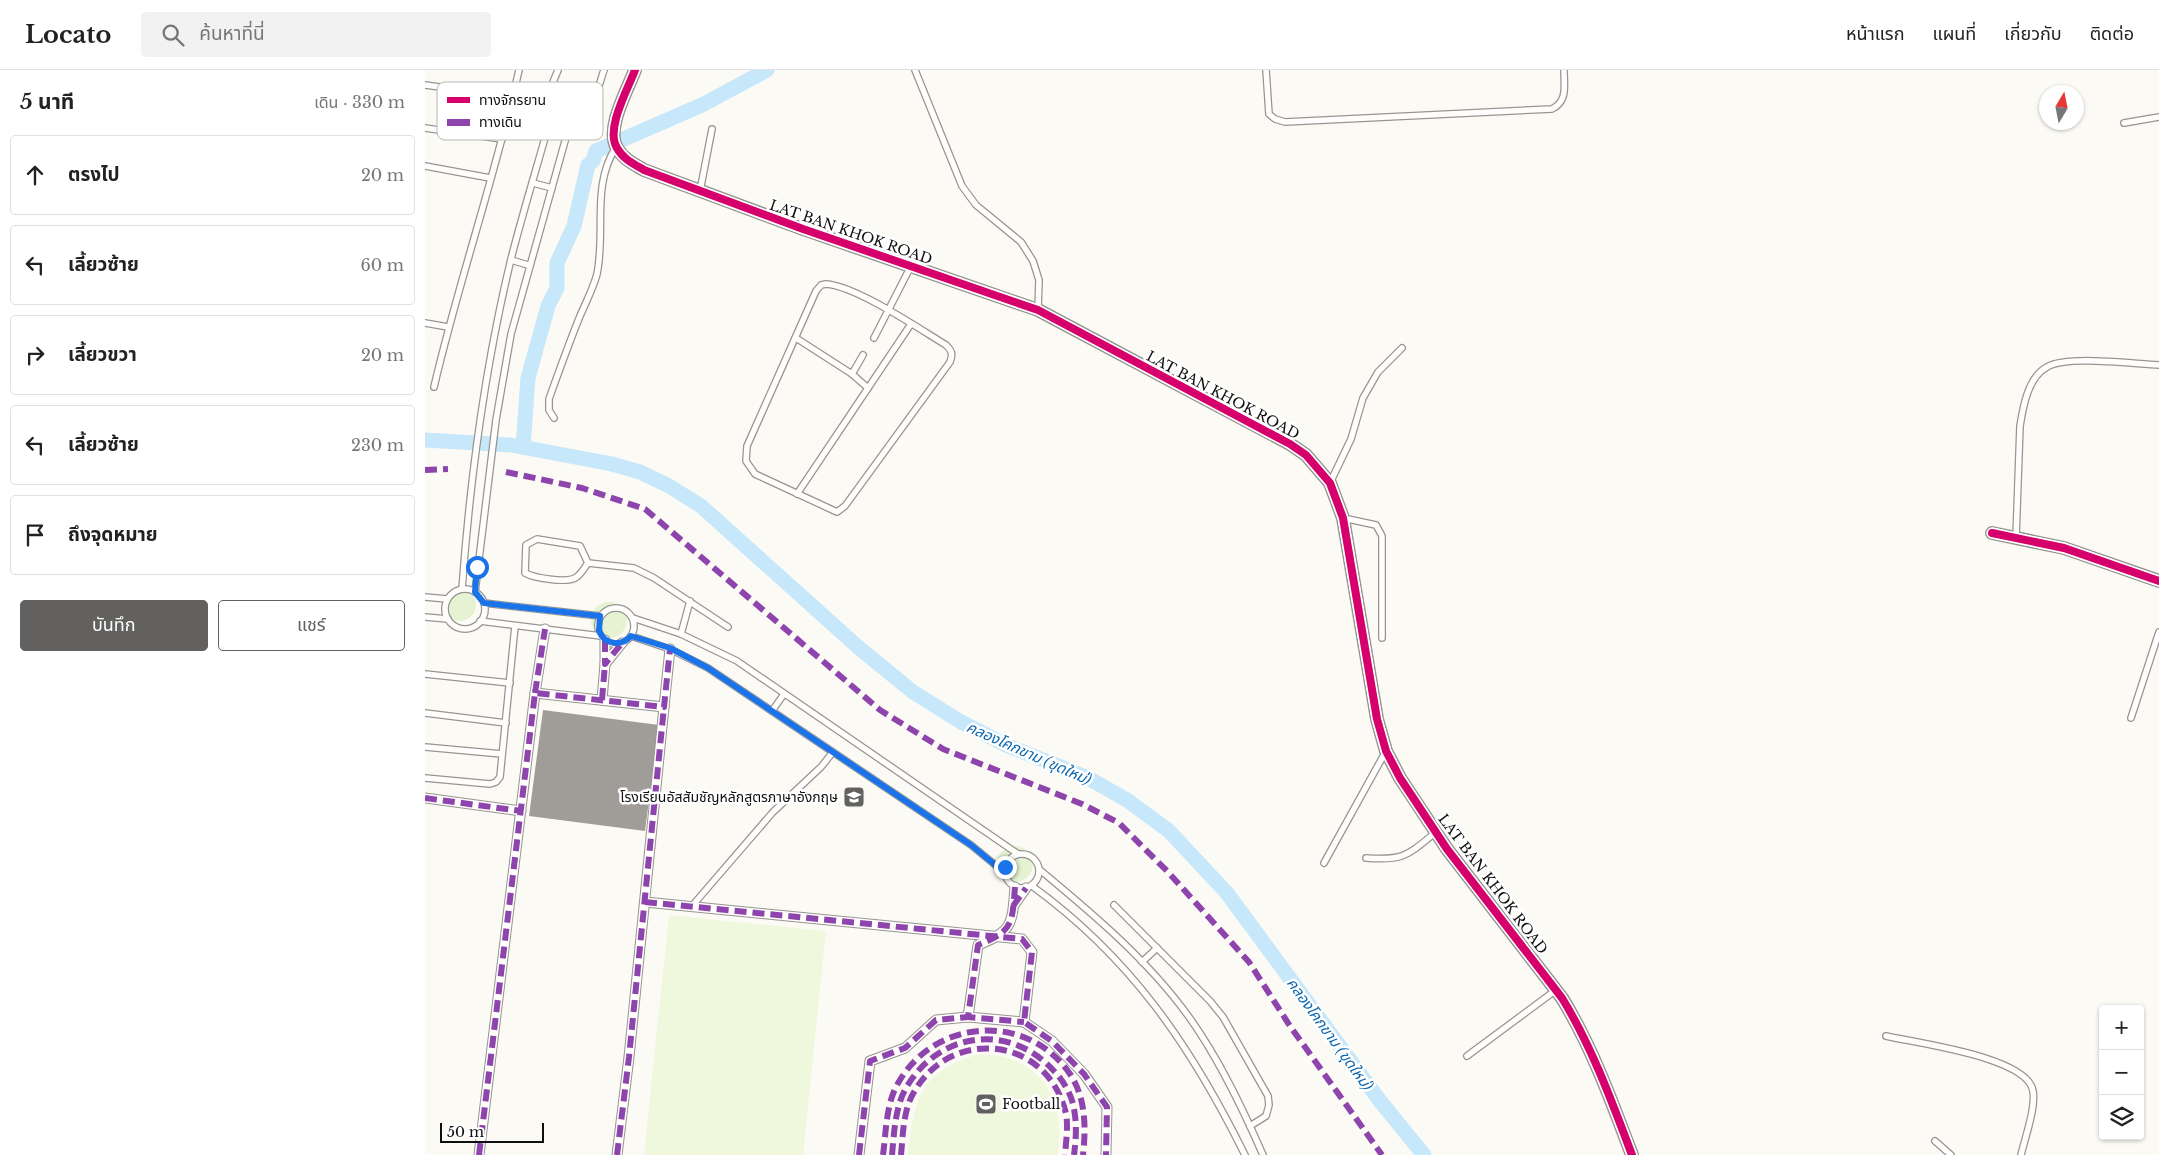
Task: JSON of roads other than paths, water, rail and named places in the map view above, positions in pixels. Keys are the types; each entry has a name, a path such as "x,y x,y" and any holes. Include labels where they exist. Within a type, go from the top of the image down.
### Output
{"street":[{"path":"616,147 614,123 635,70"},
{"name":"LAT BAN KHOK ROAD","path":"616,147 627,160 644,170 1038,310 1290,444 1306,455 1330,483 1343,518 1377,719 1386,751 1400,778 1436,832 1556,990 1585,1038 1632,1155"},
{"path":"1992,534 2064,548 2159,581"},
{"path":"479,1155 535,693 545,629"},
{"path":"602,700 605,664 603,638"},
{"path":"605,664 622,643"},
{"path":"617,1155 645,902 670,648"},
{"path":"535,693 664,707"},
{"path":"425,798 521,811"},
{"path":"1015,887 1012,922 1032,952 1024,1022"},
{"path":"1013,906 1029,887"},
{"path":"645,902 1023,939"},
{"path":"968,1016 978,944 999,937 1012,922"},
{"path":"859,1155 869,1061 905,1048 936,1020 968,1016 1024,1022 1053,1041 1084,1074 1107,1107 1106,1155"}],"lane":[{"path":"553,82 558,70"},
{"path":"600,82 604,70"},
{"path":"915,70 962,186 976,205 1021,242 1033,261 1039,280 1038,310"},
{"path":"1266,70 1269,114 1275,119 1285,122 1552,109 1560,105 1565,96 1564,70"},
{"path":"2124,123 2159,117"},
{"path":"700,191 712,130"},
{"path":"434,387 448,327 502,140"},
{"path":"462,589 480,418 511,260 545,140"},
{"path":"475,592 495,420 511,334 528,265 565,140"},
{"path":"554,418 549,410 549,399 592,290 597,272 601,189 606,166 616,147"},
{"path":"425,166 490,178"},
{"path":"533,183 552,188"},
{"path":"511,260 528,265"},
{"path":"874,338 890,311 911,266"},
{"path":"837,284 890,311 946,344 951,350 950,362 842,510 830,510 755,474 749,469 745,455 768,396 821,285 837,284"},
{"path":"425,323 448,327"},
{"path":"797,494 911,324"},
{"path":"796,338 852,374 868,388"},
{"path":"1330,483 1351,439 1363,398 1378,372 1402,348"},
{"path":"852,374 863,355"},
{"path":"2016,538 2022,411 2031,384 2045,367 2064,361 2159,365"},
{"path":"1343,518 1376,525 1383,536 1382,638"},
{"path":"537,539 580,546 588,563 581,574 570,580 531,576 525,573 523,569 526,545 537,539"},
{"path":"588,563 634,568 690,600 728,628"},
{"path":"425,617 447,619 461,629 472,628 484,616 484,603 475,592 462,589 453,592 447,599 445,606 447,619"},
{"path":"425,597 447,599"},
{"path":"681,634 690,600"},
{"path":"484,603 600,616 613,608 621,608 633,618 681,634 737,661 1018,854 1024,854 1035,859 1040,870 1087,910 1142,962 1160,981 1194,1024 1217,1060 1263,1155"},
{"path":"600,616 597,626 603,638"},
{"path":"480,621 603,638 616,644 622,643 631,636 634,630 633,618"},
{"path":"425,778 496,782 500,777 515,626"},
{"path":"2131,718 2159,632"},
{"path":"631,636 670,648 708,668 971,845 1005,873 1010,883 1015,887 1029,887 1080,925 1116,958 1147,994 1179,1038 1203,1076 1245,1155"},
{"path":"425,674 510,683"},
{"path":"772,711 784,694"},
{"path":"425,713 506,722"},
{"path":"425,747 502,754"},
{"path":"1325,863 1386,751"},
{"path":"692,906 773,812 821,767 833,752"},
{"path":"1366,858 1387,860 1402,858 1436,832"},
{"path":"1005,873 1008,861 1018,854"},
{"path":"1029,887 1039,876 1040,870"},
{"path":"1114,905 1191,979 1223,1017 1268,1096 1269,1105 1265,1116 1250,1126"},
{"path":"1142,962 1157,948"},
{"path":"1467,1056 1556,990"},
{"path":"1886,1036 1991,1059 2016,1069 2028,1080 2033,1089 2033,1099 2021,1155"},
{"path":"1935,1141 1951,1155"}],"waterway":[{"name":"คลองโคกขาม (ขุดใหม่)","path":"523,447 528,378 548,306 557,288 557,263 574,226 588,165 593,161 596,151 702,105 767,70"},
{"name":"คลองโคกขาม (ขุดใหม่)","path":"425,440 511,445 612,464 640,472 669,486 701,506 858,647 913,692 961,722 1006,745 1088,778 1127,800 1169,831 1227,893 1380,1101 1424,1155"}],"place":[{"name":"โรงเรียนอัสสัมชัญหลักสูตรภาษาอังกฤษ","path":"854,797"},
{"name":"Football","path":"986,1104"}]}
